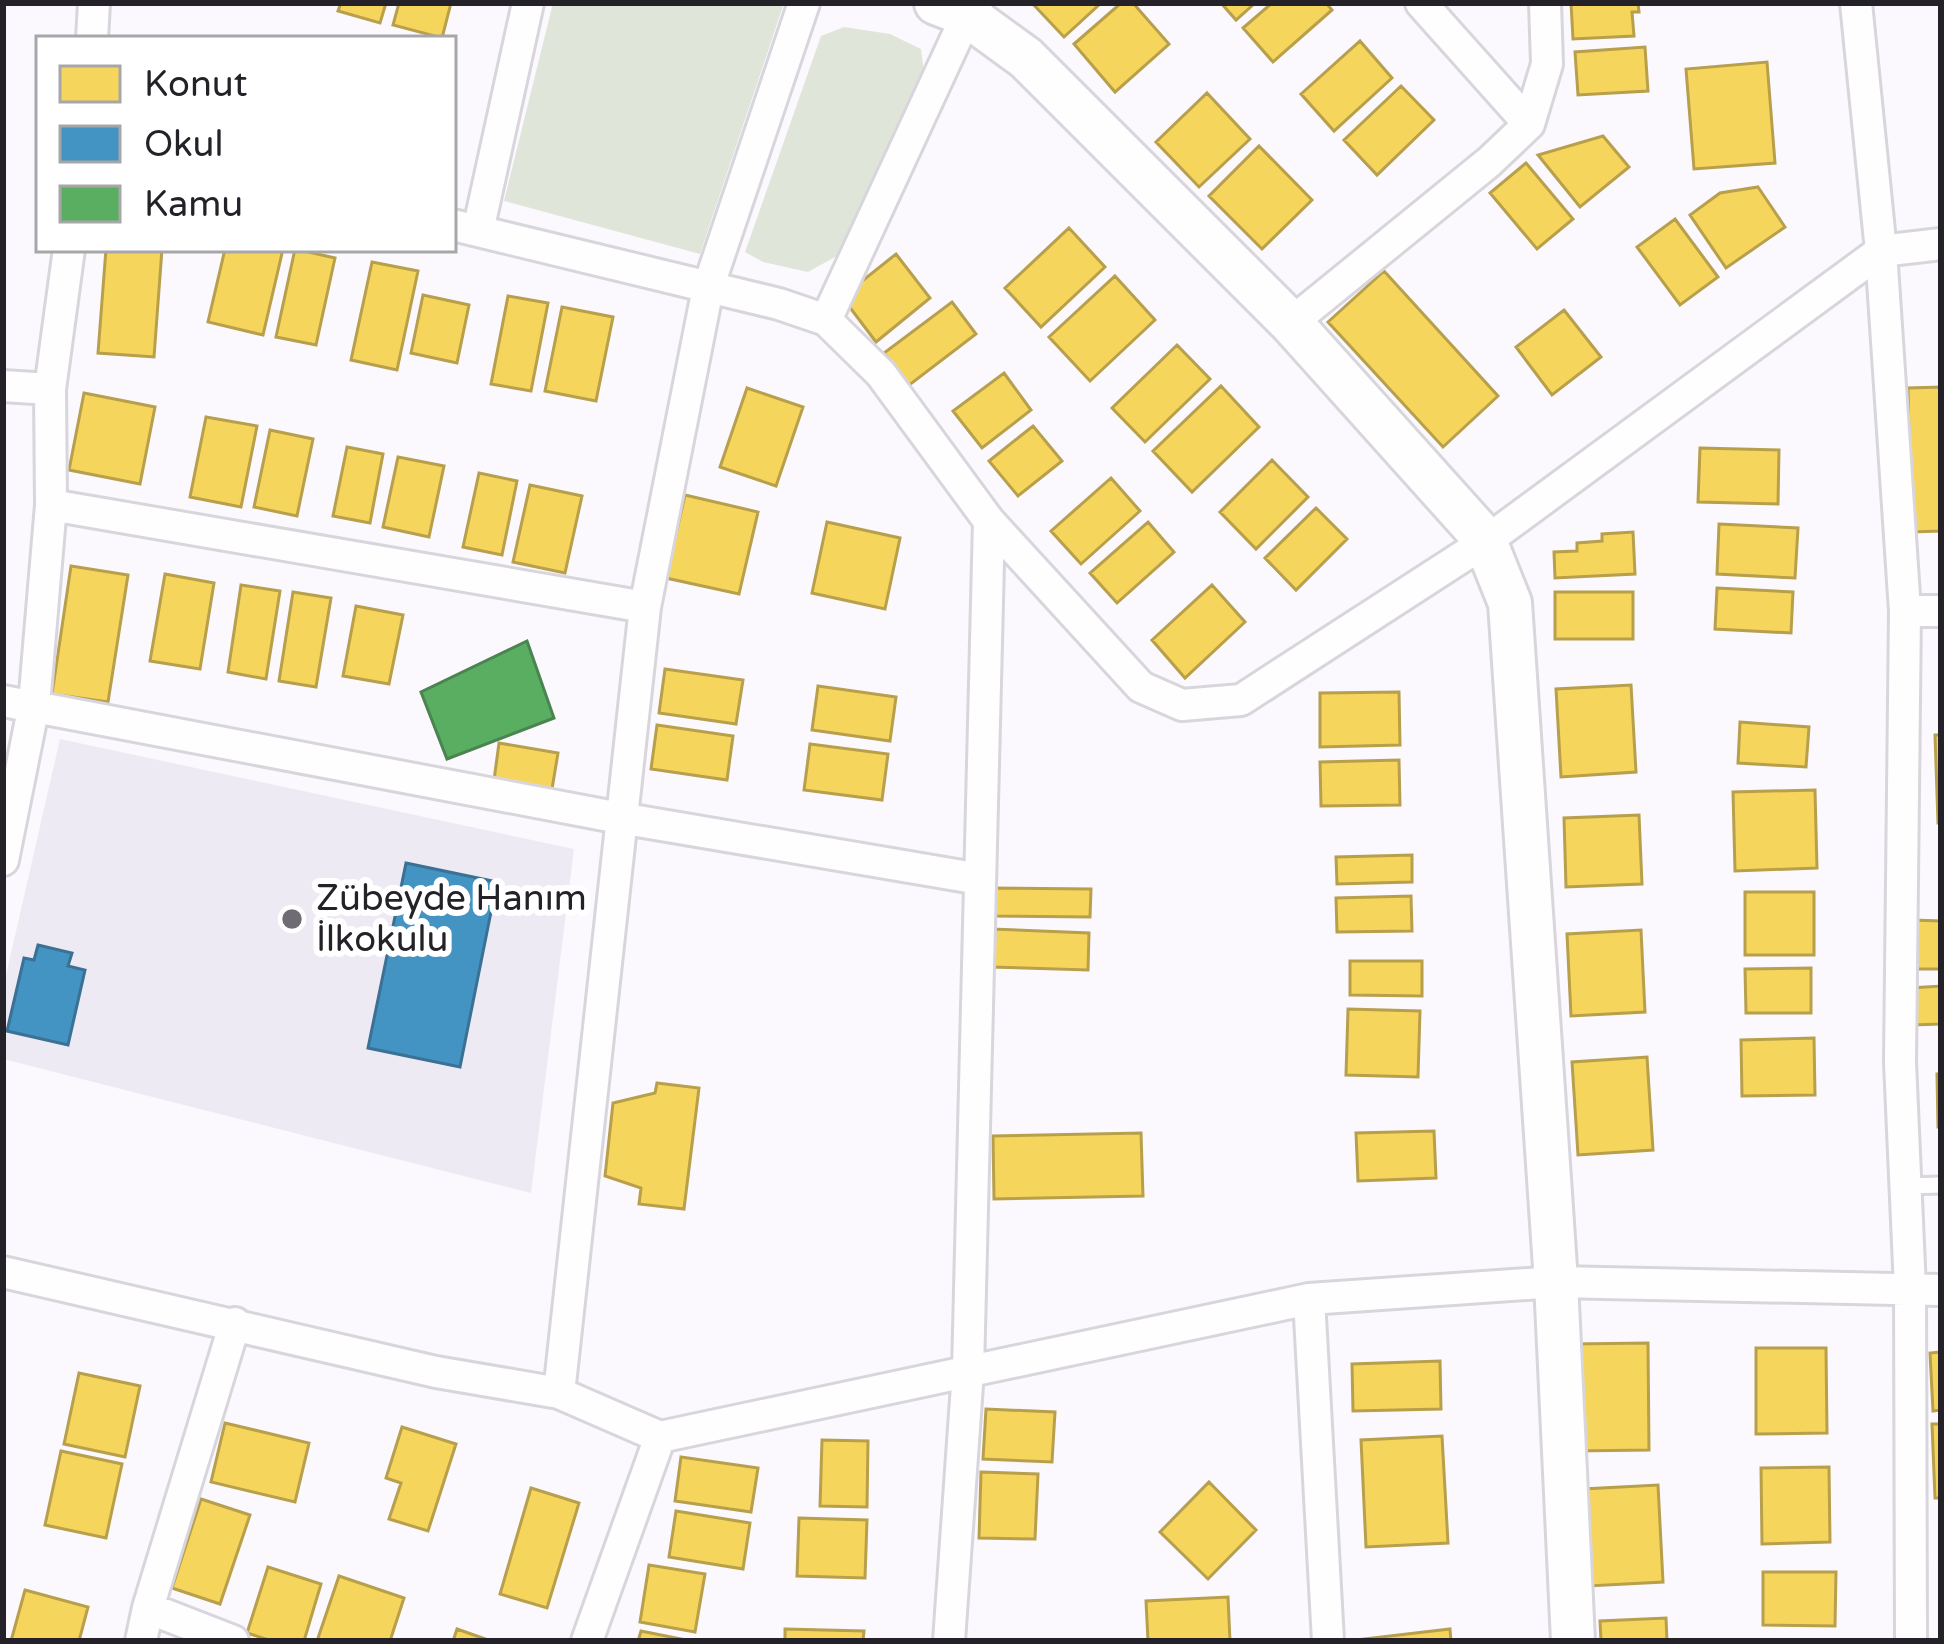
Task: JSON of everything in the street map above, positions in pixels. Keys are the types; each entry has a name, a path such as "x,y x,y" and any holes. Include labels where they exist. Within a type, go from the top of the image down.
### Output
{"street":[{"path":"92,36 94,3"},
{"path":"528,3 466,228 826,320 881,374 989,521 1141,687 1181,705 1241,700 1485,542 1882,251 1941,244"},
{"path":"559,1393 645,607 708,288 804,3"},
{"path":"1421,3 1529,124"},
{"path":"1291,323 1529,124 1546,64 1545,3"},
{"path":"1856,3 1882,251 1905,611 1903,1186 1925,1289 1910,1564 1911,1641"},
{"path":"826,320 960,7 1026,58 1291,323 1485,542 1510,603 1556,1282 1573,1641"},
{"path":"3,860 19,703 51,505 50,388 69,252"},
{"path":"3,386 50,388"},
{"path":"51,505 645,607"},
{"path":"949,1641 968,1371 989,521"},
{"path":"1905,611 1941,611"},
{"path":"19,703 620,818 980,879"},
{"path":"3,1272 436,1372 559,1393 660,1436 1309,1298 1556,1282 1925,1289"},
{"path":"1309,1298 1328,1641"},
{"path":"141,1641 235,1323"},
{"path":"587,1641 660,1436"},
{"path":"1910,1564 1941,1562"},
{"path":"148,1608 232,1641"}],"lane":[{"path":"1903,1186 1941,1184"}],"shaded area":[{"path":"553,3 784,3 700,254 504,201"},
{"path":"844,27 890,34 921,49 925,80 853,247 808,272 763,262 745,252 821,36"},
{"name":"Zübeyde Hanım İlkokulu","path":"60,739 574,849 531,1193 3,1059 3,988"}],"building: Konut":[{"path":"341,3 386,3 380,23 338,11"},
{"path":"399,3 451,3 443,36 393,25"},
{"path":"1032,3 1101,3 1064,37"},
{"path":"1121,3 1133,3 1169,44 1115,92 1074,44"},
{"path":"1221,3 1255,3 1236,20"},
{"path":"1272,3 1326,3 1332,10 1273,62 1243,28"},
{"path":"1571,3 1638,3 1639,12 1632,12 1634,36 1573,39"},
{"path":"1360,41 1392,78 1334,131 1301,94"},
{"path":"1645,47 1648,91 1578,95 1575,52"},
{"path":"1767,62 1775,163 1694,169 1686,69"},
{"path":"1401,86 1434,120 1377,175 1344,140"},
{"path":"1207,93 1250,139 1199,187 1156,142"},
{"path":"1603,136 1629,167 1580,207 1538,155"},
{"path":"1259,146 1312,200 1262,249 1209,196"},
{"path":"1526,163 1573,219 1537,249 1490,193"},
{"path":"1758,187 1785,227 1726,268 1690,215 1720,193"},
{"path":"1675,219 1718,277 1680,305 1637,247"},
{"path":"1069,228 1105,267 1041,327 1005,288"},
{"path":"106,252 162,252 154,357 98,353"},
{"path":"224,252 282,252 263,335 208,322"},
{"path":"294,252 335,258 316,345 276,337"},
{"path":"896,254 930,298 876,342 842,297"},
{"path":"372,262 418,271 397,370 351,360"},
{"path":"1384,271 1498,396 1443,447 1328,322"},
{"path":"1115,276 1155,320 1090,381 1049,337"},
{"path":"423,295 469,305 457,363 411,353"},
{"path":"508,296 548,303 531,391 491,384"},
{"path":"952,302 976,334 908,386 884,353"},
{"path":"562,307 613,317 596,401 545,391"},
{"path":"1564,310 1601,357 1552,395 1516,347"},
{"path":"1177,345 1210,379 1145,442 1112,408"},
{"path":"1004,373 1031,410 982,448 953,411"},
{"path":"1221,386 1259,427 1192,492 1153,451"},
{"path":"1941,387 1941,531 1911,532 1908,388"},
{"path":"747,388 803,407 776,486 720,467"},
{"path":"84,393 155,407 140,484 69,470"},
{"path":"206,417 257,426 241,507 190,497"},
{"path":"1033,426 1062,461 1018,496 989,461"},
{"path":"270,430 313,439 297,516 254,507"},
{"path":"347,447 383,454 370,523 333,516"},
{"path":"1700,448 1779,450 1778,504 1698,502"},
{"path":"398,457 444,466 429,537 383,527"},
{"path":"1272,460 1308,497 1256,549 1220,512"},
{"path":"479,473 517,481 502,555 463,547"},
{"path":"1111,478 1140,511 1081,564 1051,531"},
{"path":"530,485 582,496 565,573 513,562"},
{"path":"685,495 758,512 739,594 666,578"},
{"path":"1316,508 1347,539 1296,590 1265,558"},
{"path":"827,522 900,538 885,609 812,593"},
{"path":"1148,522 1174,552 1117,603 1090,573"},
{"path":"1719,524 1798,528 1795,578 1717,574"},
{"path":"1633,532 1635,574 1555,578 1554,552 1577,551 1577,543 1602,541 1602,534"},
{"path":"71,566 128,575 108,702 52,694"},
{"path":"165,574 214,583 200,669 150,661"},
{"path":"241,585 280,591 266,679 228,672"},
{"path":"1212,585 1245,622 1185,678 1152,640"},
{"path":"1717,588 1793,592 1791,633 1715,629"},
{"path":"293,592 331,598 316,687 279,681"},
{"path":"1555,592 1633,592 1633,639 1555,639"},
{"path":"356,606 403,615 389,684 343,676"},
{"path":"665,669 743,680 736,724 659,713"},
{"path":"1631,685 1636,772 1561,777 1556,689"},
{"path":"818,686 896,697 890,741 812,730"},
{"path":"1399,692 1400,745 1320,747 1320,693"},
{"path":"1740,722 1809,727 1806,767 1738,763"},
{"path":"657,725 733,736 727,780 651,769"},
{"path":"1935,735 1941,735 1941,823 1938,823"},
{"path":"499,743 558,753 552,789 494,780"},
{"path":"810,744 888,754 882,800 804,790"},
{"path":"1399,760 1400,805 1321,806 1320,762"},
{"path":"1815,790 1817,868 1735,871 1733,792"},
{"path":"1639,815 1642,884 1566,887 1564,818"},
{"path":"1412,855 1412,882 1337,884 1336,857"},
{"path":"990,888 1091,889 1090,917 990,916"},
{"path":"1745,892 1814,892 1814,955 1745,955"},
{"path":"1411,896 1412,931 1337,932 1336,898"},
{"path":"1912,920 1941,921 1941,969 1910,969"},
{"path":"991,929 1089,933 1088,970 990,967"},
{"path":"1641,930 1645,1012 1571,1016 1567,934"},
{"path":"1350,961 1422,961 1422,996 1350,995"},
{"path":"1811,968 1811,1013 1746,1013 1745,969"},
{"path":"1941,986 1941,1024 1912,1025 1910,988"},
{"path":"1348,1009 1420,1011 1418,1077 1346,1075"},
{"path":"1814,1038 1815,1095 1742,1096 1741,1040"},
{"path":"1647,1057 1653,1150 1578,1155 1572,1062"},
{"path":"1937,1074 1941,1074 1941,1127 1938,1127"},
{"path":"657,1083 699,1088 684,1209 639,1204 641,1188 605,1176 613,1103 655,1093"},
{"path":"1434,1131 1436,1178 1358,1181 1356,1133"},
{"path":"1141,1133 1143,1196 994,1199 993,1136"},
{"path":"1648,1343 1649,1450 1574,1451 1572,1344"},
{"path":"1756,1348 1826,1348 1827,1433 1756,1434"},
{"path":"1941,1352 1941,1410 1933,1411 1930,1353"},
{"path":"1440,1361 1441,1409 1353,1411 1352,1364"},
{"path":"79,1373 140,1386 125,1457 64,1444"},
{"path":"986,1409 1055,1412 1052,1462 983,1459"},
{"path":"225,1423 309,1443 295,1502 211,1482"},
{"path":"1932,1424 1941,1424 1941,1498 1935,1498"},
{"path":"402,1427 456,1444 428,1531 389,1519 401,1483 386,1478"},
{"path":"1442,1436 1448,1543 1366,1547 1361,1440"},
{"path":"822,1440 868,1441 867,1507 820,1506"},
{"path":"61,1451 122,1464 106,1538 45,1525"},
{"path":"681,1457 758,1468 751,1512 675,1501"},
{"path":"1829,1467 1830,1542 1762,1544 1761,1468"},
{"path":"981,1472 1038,1474 1035,1539 979,1538"},
{"path":"1209,1482 1256,1530 1208,1579 1160,1532"},
{"path":"1658,1485 1663,1582 1588,1586 1583,1489"},
{"path":"531,1488 579,1503 547,1608 500,1594"},
{"path":"201,1499 250,1515 220,1604 172,1588"},
{"path":"676,1511 750,1523 743,1569 669,1557"},
{"path":"799,1518 867,1520 865,1578 797,1576"},
{"path":"649,1565 705,1574 695,1632 640,1622"},
{"path":"268,1567 321,1584 304,1641 272,1641 247,1633"},
{"path":"1763,1572 1836,1572 1835,1626 1763,1625"},
{"path":"339,1576 404,1598 390,1641 317,1641"},
{"path":"25,1590 88,1607 79,1641 11,1641"},
{"path":"1228,1597 1230,1641 1148,1641 1146,1601"},
{"path":"1666,1618 1667,1641 1601,1641 1600,1621"},
{"path":"457,1629 491,1641 453,1641"},
{"path":"785,1629 864,1631 863,1641 785,1641"},
{"path":"1450,1629 1451,1641 1355,1641 1355,1640"},
{"path":"641,1631 691,1641 638,1641"}],"building: Okul":[{"path":"406,863 497,882 460,1067 368,1048"},
{"path":"38,945 72,953 68,966 85,970 68,1045 7,1031 24,958 34,960"}],"building: Kamu":[{"path":"527,641 554,718 447,759 421,692"}],"place":[{"name":"Zübeyde Hanım İlkokulu","path":"292,919"}]}
